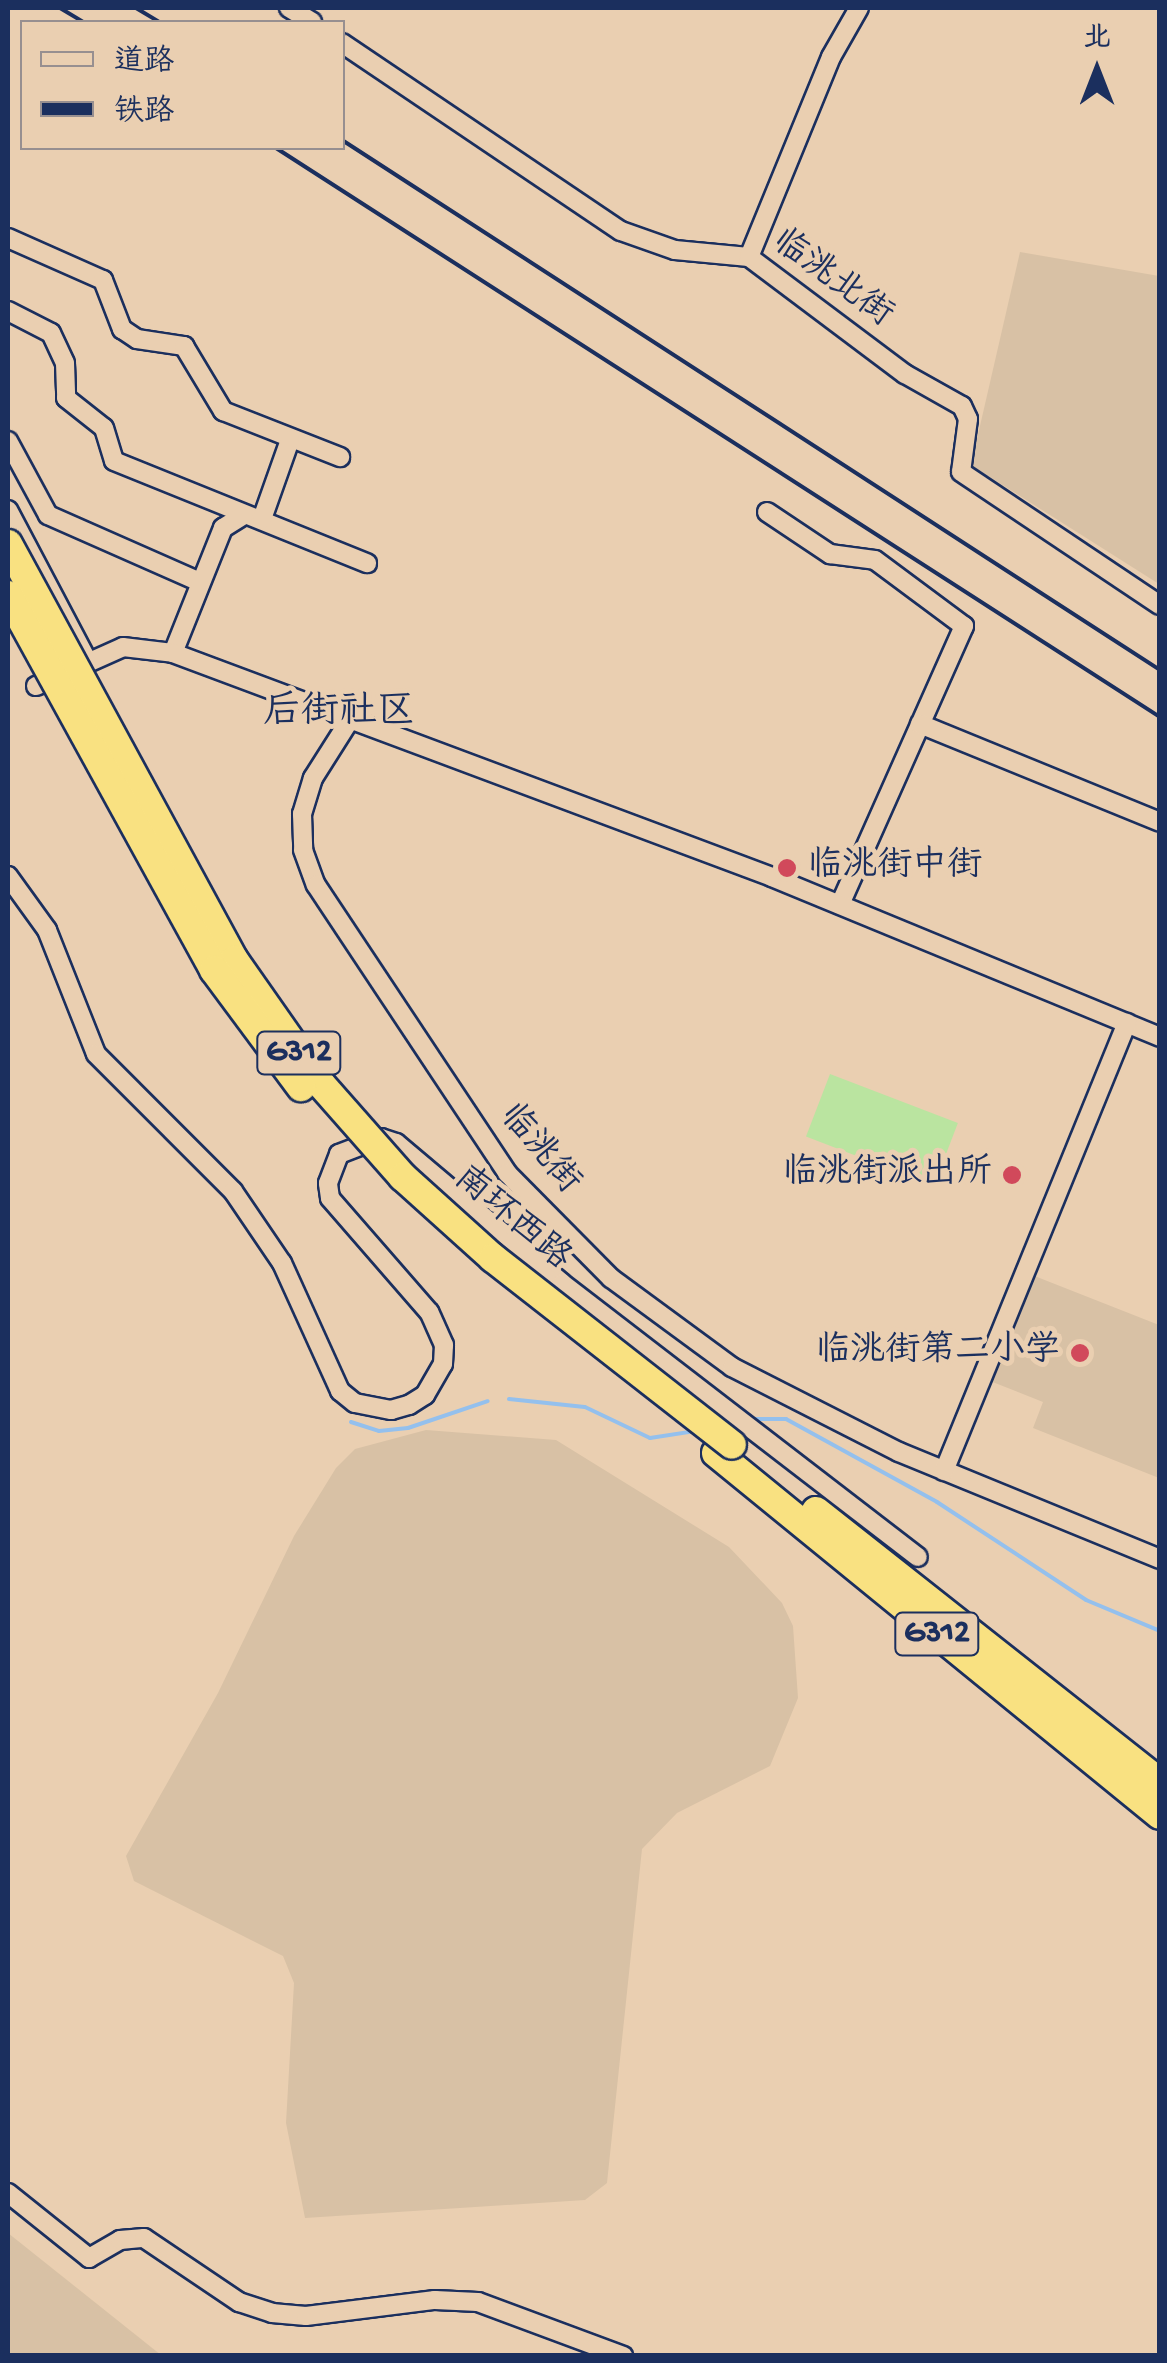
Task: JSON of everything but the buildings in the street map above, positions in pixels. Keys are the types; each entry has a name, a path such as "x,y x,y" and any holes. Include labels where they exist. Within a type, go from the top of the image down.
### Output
{"highway":[{"name":"南环西路","path":"8,544 234,960 320,1083 402,1177 493,1258 1160,1815"},
{"name":"南环西路","path":"8,595 214,970 310,1098 390,1190 480,1270 724,1449 1160,1783"}],"street":[{"path":"749,258 831,57 860,8"},
{"name":"临洮北街","path":"345,45 621,231 675,250 749,258 905,374 962,406 968,418 961,472 1160,605"},
{"path":"8,239 103,280 128,335 184,346 223,412 340,457"},
{"path":"8,311 36,322 60,347 66,398 104,428 114,461 368,562"},
{"path":"173,653 223,528 253,517 290,440"},
{"path":"8,441 48,515 76,533 200,582"},
{"path":"8,510 86,658"},
{"path":"766,512 830,554 875,560 964,626 840,905"},
{"path":"36,686 86,658 124,647 173,653 353,716 840,905 1160,1037"},
{"name":"临洮街","path":"353,716 313,778 302,814 303,850 316,884 507,1172 611,1278 732,1366 944,1471 1160,1559"},
{"path":"920,724 1160,822"},
{"path":"8,876 47,930 96,1054 233,1191 282,1263 340,1391 372,1409 409,1406 424,1396 443,1364 444,1345 429,1312 330,1198 339,1154 381,1138 396,1143 699,1390 918,1557"},
{"path":"944,1471 1127,1023"},
{"path":"8,2193 89,2258 120,2240 144,2238 239,2302 272,2313 306,2316 436,2300 478,2302 623,2356"}],"shaded area":[{"path":"1020,252 1159,276 1159,584 971,465"},
{"name":"临洮街第二小学","path":"1032,1275 1159,1325 1159,1478 1033,1428 1043,1402 990,1381"},
{"path":"426,1430 556,1440 729,1547 782,1603 793,1626 798,1698 770,1766 677,1813 642,1849 607,2183 585,2200 305,2218 286,2123 294,1983 283,1956 134,1881 126,1856 218,1693 294,1536 336,1468 355,1449"},
{"path":"8,2233 161,2355 8,2355"}],"green space":[{"path":"830,1074 958,1123 934,1186 806,1137"}],"waterway":[{"path":"509,1399 585,1407 650,1438 696,1431"},
{"path":"351,1422 379,1431 408,1428 488,1401"},
{"path":"749,1419 786,1419 937,1502 1086,1600 1160,1631"}],"railway":[{"path":"60,8 80,20"},
{"path":"136,8 156,20"},
{"path":"345,142 1160,670"},
{"path":"279,150 1160,717"}],"place":[{"name":"临洮街中街","path":"787,868"},
{"name":"临洮街派出所","path":"1012,1175"},
{"name":"临洮街第二小学","path":"1080,1353"}],"district":[{"name":"后街社区","path":"339,715"}]}
